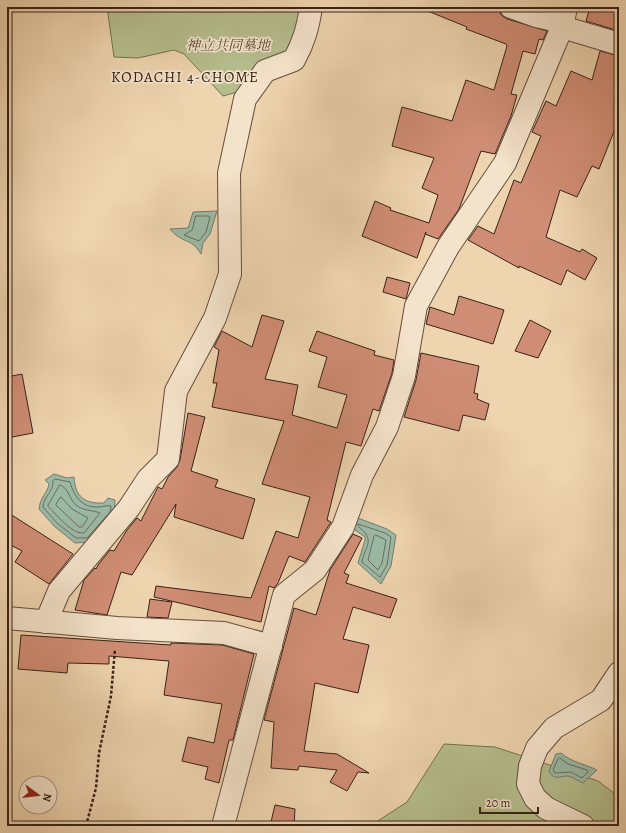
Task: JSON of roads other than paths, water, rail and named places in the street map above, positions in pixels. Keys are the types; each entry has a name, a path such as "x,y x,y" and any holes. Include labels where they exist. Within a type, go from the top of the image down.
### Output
{"street":[{"path":"46,622 59,591 129,508 148,479 168,459 176,391 215,318 230,274 229,173 246,99 265,71 294,60 306,37 311,7"},
{"path":"511,7 536,16 564,19 619,44"},
{"path":"223,826 284,595 315,570 343,527 362,475 387,426 404,376 416,306 448,247 506,163 564,19"},
{"path":"7,618 117,628 224,633 271,646"},
{"path":"583,826 546,808 536,798 528,784 530,766 537,748 554,728 601,700 619,673"}],"water":[{"path":"217,211 210,234 203,243 201,254 194,245 178,237 170,229 188,228 193,212"},
{"path":"54,474 67,478 74,477 76,490 82,498 86,500 104,503 108,498 115,500 114,513 89,542 75,543 54,526 39,509 49,484 45,480"},
{"path":"358,518 387,529 396,535 391,566 381,584 358,563 365,537 355,530 353,524"},
{"path":"561,753 574,761 597,770 583,783 568,776 555,777 549,771 556,754"}],"district":[{"name":"KODACHI 4-CHOME","path":"185,77"}],"park label":[{"name":"神立共同墓地","path":"228,45"}]}
